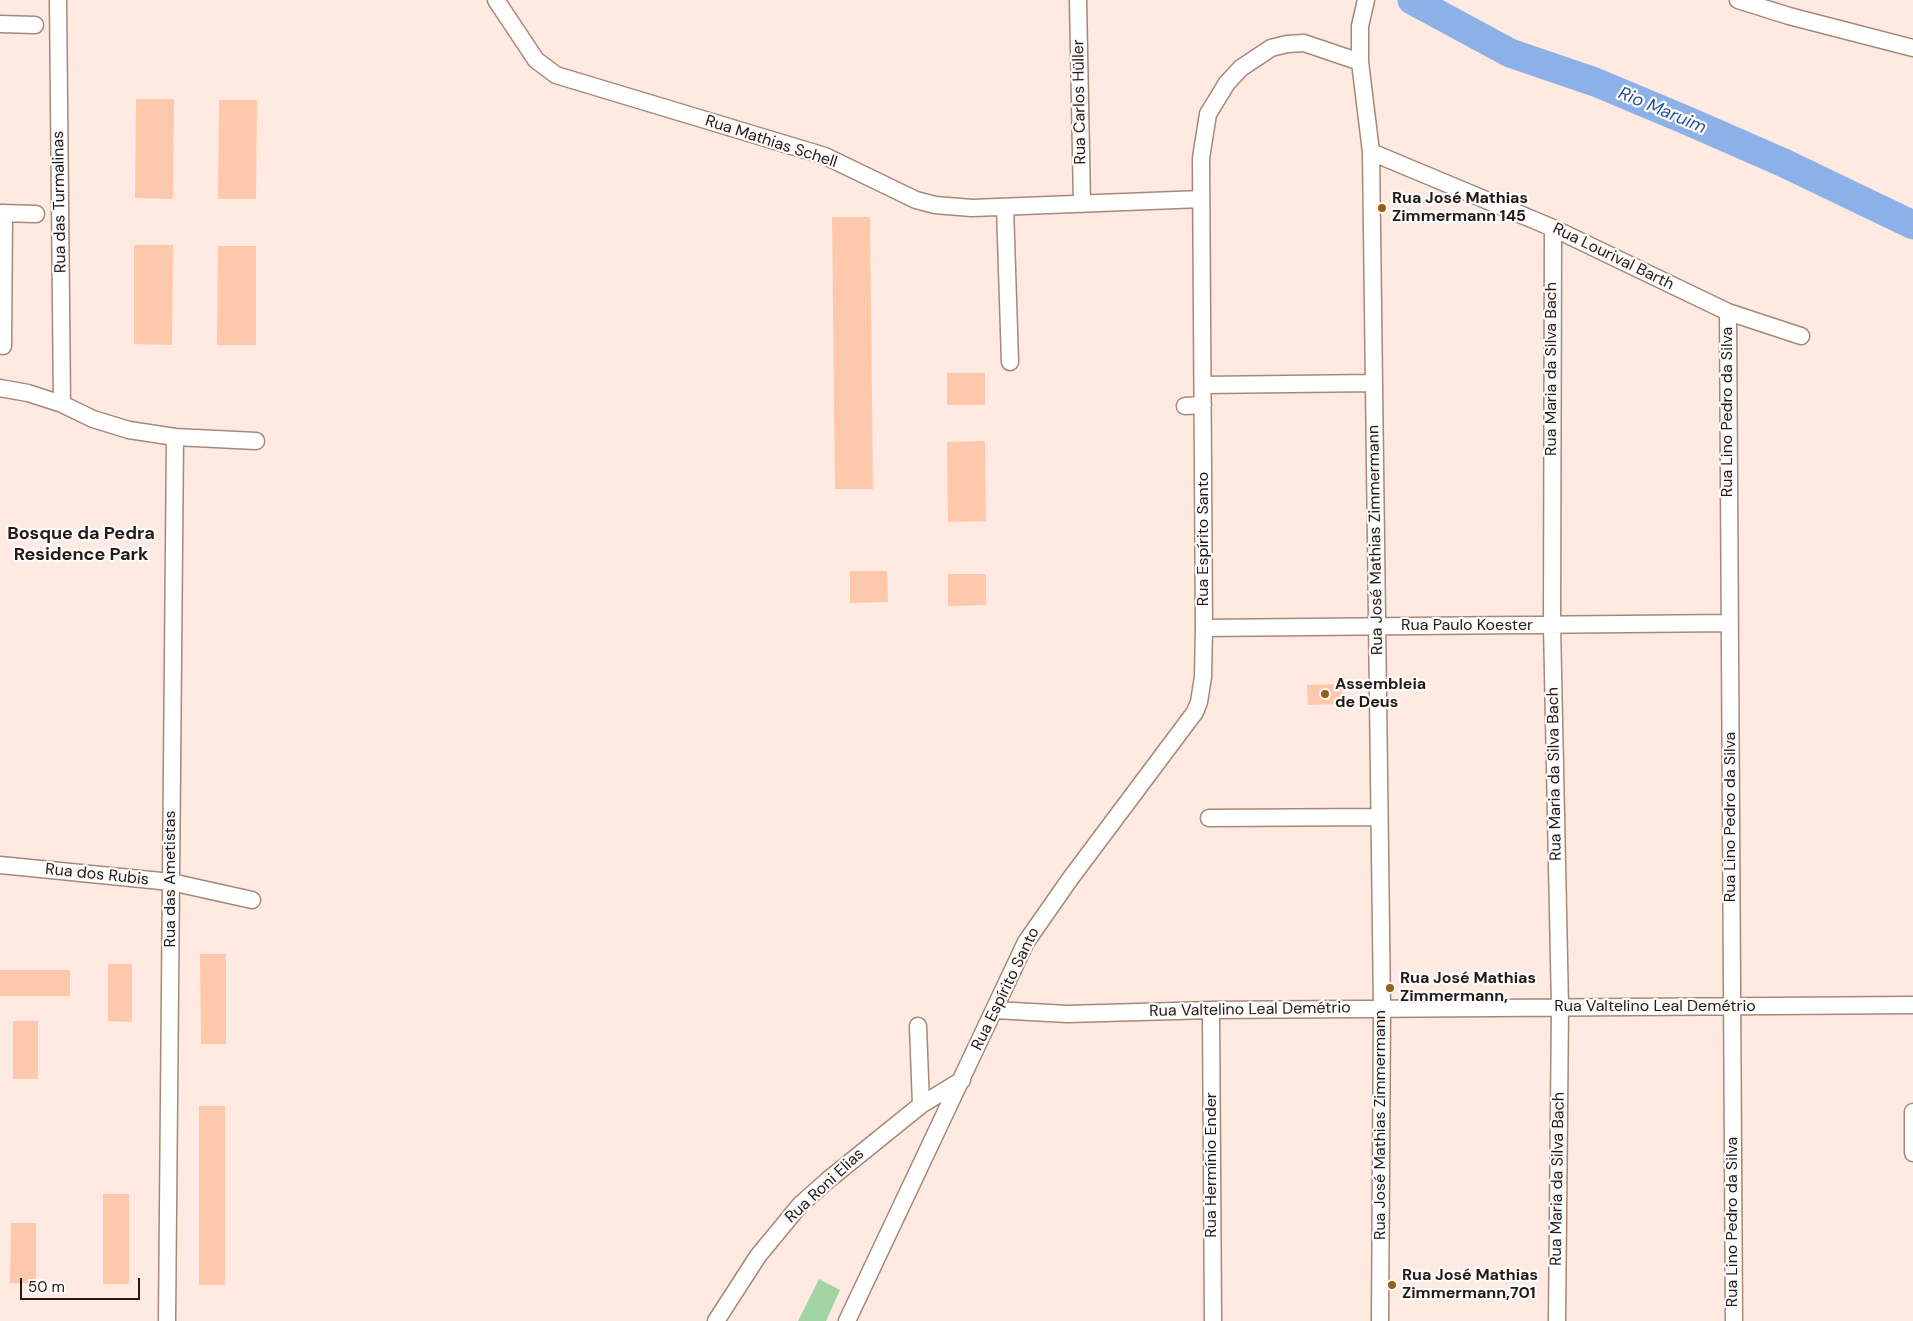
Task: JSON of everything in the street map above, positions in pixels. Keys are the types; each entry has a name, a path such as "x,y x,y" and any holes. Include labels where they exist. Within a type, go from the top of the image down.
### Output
{"street":[{"name":"Rua das Turmalinas","path":"58,0 62,404"},
{"name":"Rua Mathias Schell","path":"496,0 536,60 568,80 824,156 916,200 954,208 1201,199"},
{"name":"Rua Carlos Hüller","path":"1078,0 1082,204"},
{"name":"Rua José Mathias Zimmermann","path":"1366,0 1360,26 1360,62 1371,152 1382,1008 1380,1321"},
{"path":"1738,0 1789,16 1913,48"},
{"path":"0,24 35,25"},
{"name":"Rua Espírito Santo","path":"847,1321 1034,929 1195,712 1202,689 1204,628 1201,158 1208,114 1227,83 1241,68 1271,48 1304,43 1360,62"},
{"name":"Rua Lourival Barth","path":"1371,152 1553,228 1728,312 1801,336"},
{"path":"1005,207 1010,362"},
{"path":"3,346 2,213 36,214"},
{"name":"Rua Maria da Silva Bach","path":"1553,228 1552,626 1560,1007 1557,1321"},
{"name":"Rua Lino Pedro da Silva","path":"1728,312 1734,1321"},
{"path":"1203,385 1374,383"},
{"path":"0,388 28,393 62,404 102,422 129,430 175,438 256,441"},
{"path":"1185,406 1203,405"},
{"name":"Rua das Ametistas","path":"168,1321 175,438"},
{"name":"Rua Paulo Koester","path":"1204,628 1730,623"},
{"path":"1209,818 1379,817"},
{"name":"Rua dos Rubis","path":"0,865 171,882 252,900"},
{"name":"Rua Valtelino Leal Demétrio","path":"995,1010 1067,1014 1382,1008 1913,1005"},
{"name":"Rua Hermínio Ender","path":"1211,1010 1213,1321"},
{"path":"918,1026 921,1105"},
{"name":"Rua Roni Elias","path":"716,1321 758,1256 800,1205 921,1105 962,1080"},
{"path":"1913,1112 1913,1153"}],"green space":[{"path":"819,1279 840,1290 826,1321 798,1321"}],"building":[{"path":"136,99 174,99 173,199 135,198"},
{"path":"219,100 257,100 256,199 218,199"},
{"path":"832,217 870,217 873,489 835,489"},
{"path":"134,245 173,245 172,345 134,344"},
{"path":"218,246 256,246 256,345 217,345"},
{"path":"947,373 985,373 985,405 947,405"},
{"path":"985,441 986,521 948,522 947,442"},
{"path":"850,571 887,571 888,602 850,603"},
{"path":"948,574 986,574 986,605 948,606"},
{"name":"Assembleia de Deus","path":"1342,684 1342,704 1308,705 1307,685"},
{"path":"200,954 226,954 226,1044 201,1044"},
{"path":"108,964 132,964 132,1022 108,1021"},
{"path":"0,970 70,970 70,996 0,996"},
{"path":"13,1021 38,1021 38,1079 13,1079"},
{"path":"199,1106 225,1106 225,1285 199,1285"},
{"path":"103,1194 129,1194 129,1284 103,1284"},
{"path":"11,1223 36,1223 36,1283 10,1283"}],"waterway":[{"name":"Rio Maruim","path":"1412,0 1510,53 1595,82 1688,121 1784,163 1913,225"}],"place":[{"name":"Rua José Mathias Zimmermann 145","path":"1382,208"},
{"name":"Assembleia de Deus","path":"1325,694"},
{"name":"Rua José Mathias Zimmermann,","path":"1390,988"},
{"name":"Rua José Mathias Zimmermann,701","path":"1392,1285"}],"district":[{"name":"Bosque da Pedra Residence Park","path":"81,544"}]}
